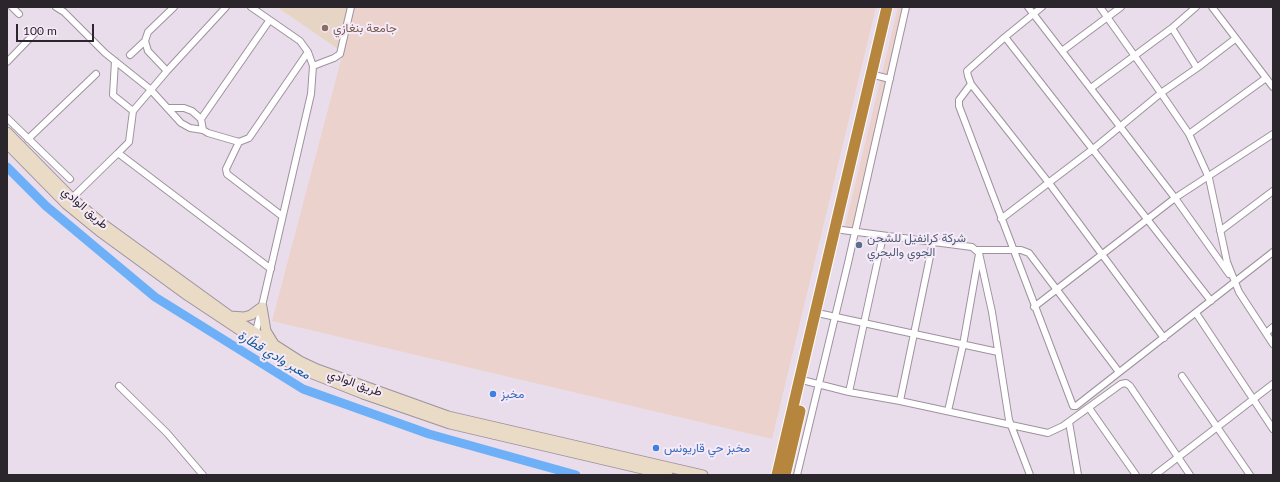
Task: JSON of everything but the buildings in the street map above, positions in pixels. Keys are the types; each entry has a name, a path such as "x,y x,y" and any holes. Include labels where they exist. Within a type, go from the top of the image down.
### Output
{"highway":[{"path":"785,474 887,7"},
{"path":"785,474 895,7"}],"main road":[{"name":"طريق الوادي","path":"7,132 18,149 81,217 188,296 255,338 296,367 316,377 436,420 464,424 601,455 704,475"},
{"name":"طريق الوادي","path":"7,144 18,149 103,224 230,316 255,338 280,349 317,369 437,412 464,424"},
{"path":"230,316 244,317 251,315 262,307 266,331 280,349"},
{"name":"طريق الوادي","path":"601,455 668,475"}],"street":[{"path":"12,7 19,14"},
{"path":"56,7 64,12 105,53 150,90 169,108 173,115 181,123 190,128 204,130 208,133 239,142 249,138 308,52"},
{"path":"130,55 145,41 148,32 174,7"},
{"path":"72,198 129,142 133,111 150,90 226,7"},
{"path":"251,7 300,41 308,52 313,66 311,94 255,338"},
{"path":"313,66 334,58 340,54 351,7"},
{"path":"785,474 819,384 836,316 906,7"},
{"path":"1028,7 1175,198 1235,282"},
{"path":"1042,7 967,71 971,84 1049,182 1164,338"},
{"path":"1100,7 1188,134 1209,178 1227,262 1241,297 1273,344"},
{"path":"1062,51 1121,7"},
{"path":"1091,88 1133,55 1172,28 1196,7"},
{"path":"1212,7 1273,87"},
{"path":"201,119 270,21"},
{"path":"1172,28 1197,68"},
{"path":"7,62 37,31"},
{"path":"1005,37 1211,301"},
{"path":"1001,219 1121,127 1161,93 1235,39"},
{"path":"145,41 148,51 167,71"},
{"path":"115,61 113,95 133,111"},
{"path":"28,139 44,122 96,74"},
{"path":"878,76 890,79"},
{"path":"1188,134 1266,78"},
{"path":"971,84 959,100 959,106 1034,307 1073,406 1076,406 1271,254 1273,262"},
{"path":"169,108 184,108 192,111 201,119 204,130"},
{"path":"7,118 70,179"},
{"path":"1034,307 1175,198 1209,178 1273,134"},
{"path":"239,142 226,169 227,174 282,216"},
{"path":"118,153 270,269"},
{"path":"1220,231 1273,191"},
{"path":"842,230 933,242 978,251 1020,250 1029,253 1119,372"},
{"path":"849,392 883,236"},
{"path":"900,401 915,335 933,242"},
{"path":"948,412 963,345 978,251"},
{"path":"978,251 992,312 1011,426 1030,475"},
{"path":"1196,313 1273,430"},
{"path":"822,314 998,352"},
{"path":"1266,333 1273,328"},
{"path":"1182,376 1250,475"},
{"path":"806,381 849,392 900,401 1048,433 1053,433 1121,384 1126,383 1130,386 1190,475"},
{"path":"1155,475 1273,384"},
{"path":"119,386 167,433 202,475"},
{"path":"1089,408 1136,475"},
{"path":"1069,422 1078,475"}],"shaded area":[{"name":"جامعة بنغازي","path":"277,7 348,7 338,49"},
{"path":"355,7 876,7 772,439 272,321"},
{"path":"898,7 909,7 858,231 844,230"}],"waterway":[{"name":"معبر وادي قطّارة","path":"7,167 46,206 155,297 303,389 429,434 576,475"}],"place":[{"name":"جامعة بنغازي","path":"325,28"},
{"name":"شركة كرانفيل للشحن الجوي والبحري","path":"859,245"},
{"name":"مخبز","path":"493,394"},
{"name":"مخبز حي قاريونس","path":"656,448"}]}
